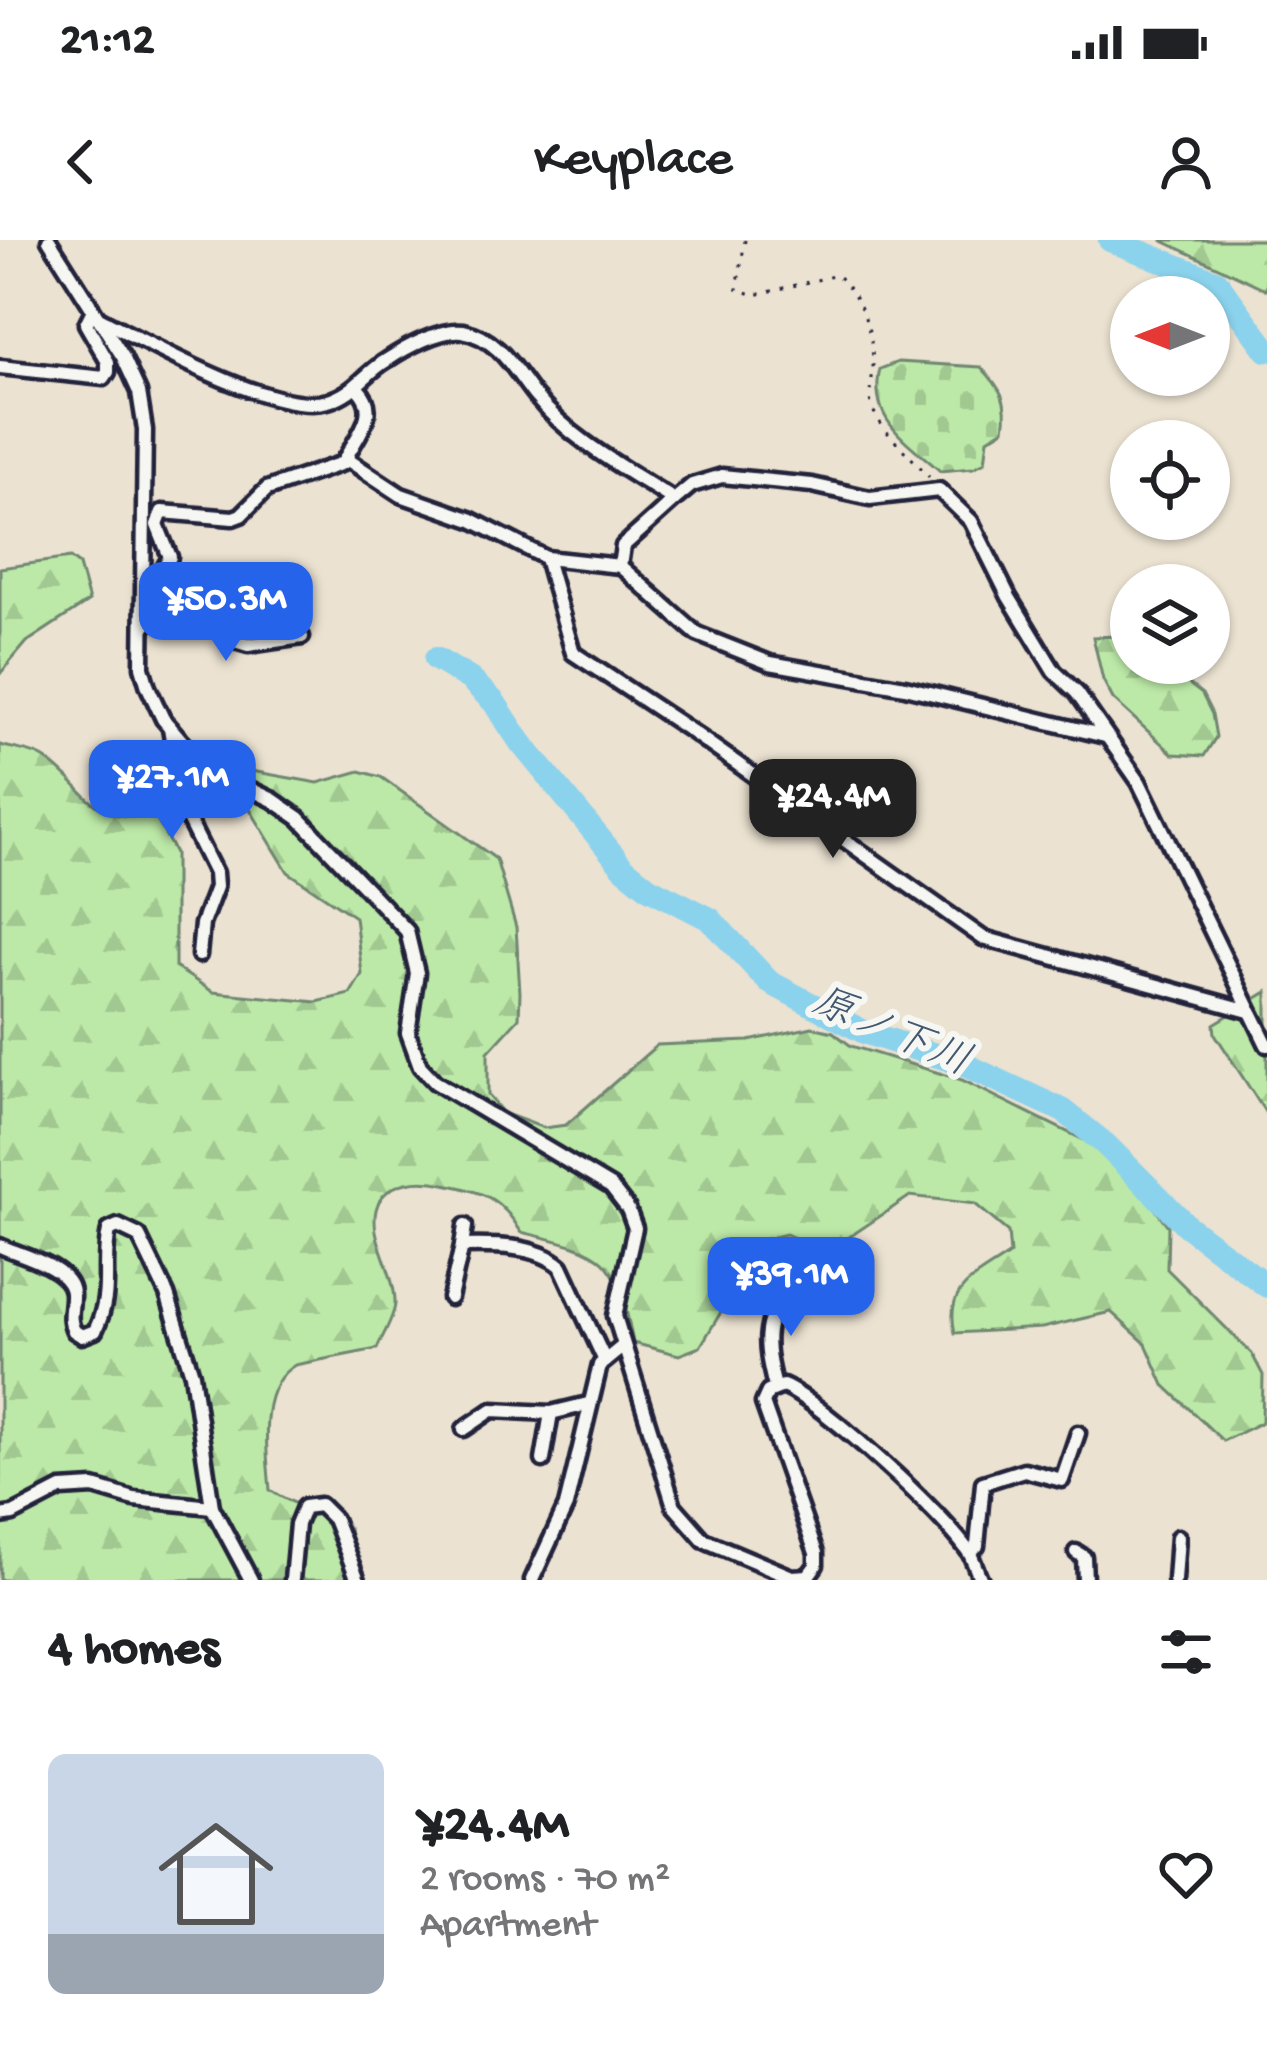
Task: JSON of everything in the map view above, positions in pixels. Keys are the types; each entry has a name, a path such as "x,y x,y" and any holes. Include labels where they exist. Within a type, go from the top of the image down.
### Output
{"street":[{"path":"49,240 139,392 145,430 142,667 148,687 170,726 205,767 299,818 407,931 417,973 408,1034 420,1066 435,1082 611,1187 628,1210 635,1228 615,1316 674,1506 704,1540 792,1577 808,1576 816,1565 816,1553 763,1403 768,1392 783,1386 834,1420 969,1552 981,1580"},
{"path":"0,367 104,378 108,362 86,324 96,314"},
{"path":"96,314 185,362 288,402 325,403 358,388 384,361 447,332 465,332 491,344 516,364 535,396 578,438 674,500"},
{"path":"143,629 170,557 157,525 162,512 232,518 266,489 343,464 370,410 358,388"},
{"path":"345,458 401,495 472,520 546,558 620,566 697,634 770,663 905,687 1106,736"},
{"path":"620,566 623,546 674,500 692,485 722,476 812,485 870,498 939,490 971,521 1054,671 1077,693 1139,782 1267,1045"},
{"path":"546,558 573,653 983,938 1249,1011"},
{"path":"155,606 190,609 228,639 248,645 302,637"},
{"path":"170,726 182,807 214,873 216,887 202,924 199,955"},
{"path":"0,1246 68,1282 72,1292 69,1322 82,1336 95,1331 101,1319 109,1286 109,1230 118,1226 139,1236 166,1294 192,1374 212,1507 251,1580"},
{"path":"450,1298 465,1226"},
{"path":"462,1246 502,1245 553,1259 562,1266 605,1360"},
{"path":"776,1388 767,1357 772,1311 796,1285"},
{"path":"532,1580 566,1506 600,1365 622,1347"},
{"path":"464,1429 492,1410 551,1413 588,1404"},
{"path":"543,1460 551,1413"},
{"path":"969,1552 977,1546 983,1483 1024,1470 1062,1480 1078,1433"},
{"path":"0,1516 14,1514 61,1489 94,1487 134,1499 212,1507"},
{"path":"292,1580 297,1523 304,1507 320,1504 334,1519 358,1580"},
{"path":"1175,1580 1178,1537"},
{"path":"1076,1552 1084,1557 1085,1580"}],"path":[{"path":"745,240 736,289 754,295 838,275 856,293 871,335 874,371 869,401 883,426 939,490"}],"green space":[{"path":"1161,240 1267,240 1267,290"},
{"path":"898,362 981,367 988,375 1002,395 1005,419 1004,429 988,439 985,462 940,471 893,428 878,387 880,369"},
{"path":"70,558 79,565 89,601 27,642 0,674 0,568"},
{"path":"1110,636 1110,684 1189,684 1202,694 1216,737 1204,756 1173,754 1113,699 1103,680 1093,637"},
{"path":"0,745 47,760 103,809 132,816 154,814 175,853 175,967 213,992 317,1002 350,994 362,974 355,917 288,872 245,801 251,771 318,783 360,771 381,777 496,859 516,927 520,993 519,1018 488,1052 488,1095 503,1113 544,1128 566,1125 657,1045 749,1041 812,1027 833,1032 851,1046 962,1080 1116,1156 1168,1226 1167,1269 1252,1354 1263,1375 1262,1422 1223,1441 1164,1385 1146,1344 1111,1312 1042,1328 955,1333 954,1305 959,1294 1010,1254 1008,1232 975,1204 910,1196 827,1252 786,1234 765,1239 700,1347 679,1355 633,1343 613,1274 589,1252 521,1232 506,1211 481,1194 432,1182 406,1183 385,1194 375,1215 395,1304 377,1349 295,1365 274,1388 269,1404 270,1490 349,1528 352,1580 0,1580"},
{"path":"1267,992 1267,1115 1215,1034 1214,1024"}],"waterway":[{"path":"1110,240 1217,282 1267,350"},
{"name":"原ノ下川","path":"436,659 470,679 494,702 521,743 623,867 649,888 710,919 769,982 864,1032 963,1064 1064,1111 1105,1144 1187,1226 1267,1286"}]}
